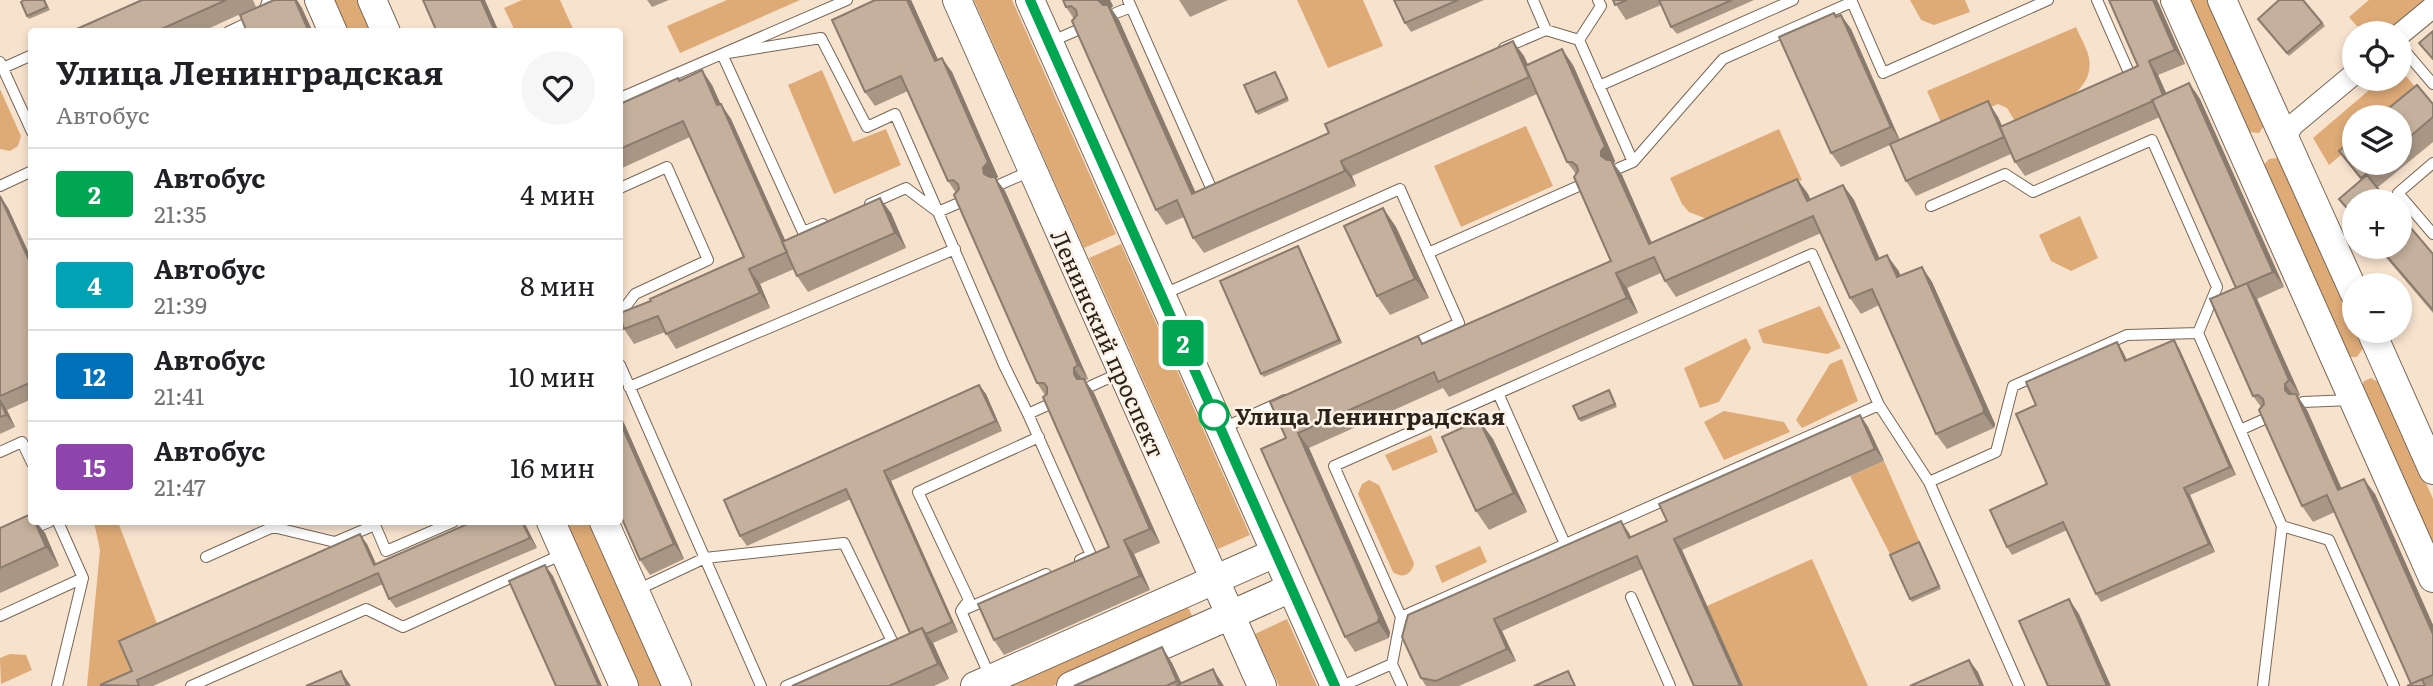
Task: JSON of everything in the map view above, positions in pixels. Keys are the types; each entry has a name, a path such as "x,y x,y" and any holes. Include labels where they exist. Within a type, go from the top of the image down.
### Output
{"street":[{"path":"319,0 331,28"},
{"path":"372,0 384,28"},
{"name":"Ленинский проспект","path":"957,0 1262,686"},
{"path":"1030,0 1335,686"},
{"path":"2175,0 2433,578"},
{"path":"2222,0 2345,273"},
{"path":"2412,24 2433,7"},
{"path":"2245,156 2283,138 2294,124 2342,84"},
{"path":"2376,343 2433,470"},
{"path":"552,525 624,686"},
{"path":"605,525 677,686"},
{"path":"983,682 1275,553"},
{"path":"1071,686 1291,587"}],"lane":[{"path":"236,28 262,16 268,0"},
{"path":"623,97 847,0"},
{"path":"1533,0 1546,30"},
{"path":"1578,40 1601,6 1598,0"},
{"path":"1599,86 1793,0"},
{"path":"1619,168 1633,162 1723,59 1852,2 1883,73 2048,0"},
{"path":"2097,0 2130,75"},
{"path":"1116,13 1130,3 1212,190 1225,185"},
{"path":"1049,43 1080,29"},
{"path":"1496,52 1546,30 1578,40 1633,162"},
{"path":"722,54 821,38 867,127 895,114 1004,365 1091,555 1068,565"},
{"path":"722,54 803,232 837,218"},
{"path":"28,56 1,65 28,120"},
{"path":"2412,59 2433,84"},
{"path":"1931,206 2005,174 2033,192 2152,139 2217,286 2197,333 2283,526 2263,686"},
{"path":"2433,163 2398,193 2433,234"},
{"path":"623,187 667,167 708,260 635,294 623,310"},
{"path":"1001,184 1032,170"},
{"path":"0,186 28,173"},
{"path":"1428,253 1581,185"},
{"path":"860,208 906,188 938,212"},
{"path":"1161,295 1400,190 1459,323 1395,352"},
{"path":"938,212 961,202"},
{"path":"629,387 955,248"},
{"path":"1402,686 1392,664 1401,617 1334,466 1812,254 1879,405 1929,482 2019,686"},
{"path":"1929,482 1996,452 2013,386 2127,335 2197,333"},
{"path":"623,372 761,686"},
{"path":"1091,386 1122,372"},
{"path":"1498,393 1565,544"},
{"path":"1220,429 1294,397"},
{"path":"2303,402 2354,400"},
{"path":"1028,414 1050,404"},
{"path":"1401,617 1879,405"},
{"path":"2240,430 2267,418"},
{"path":"961,611 969,600 918,492 1039,437"},
{"path":"0,452 22,442 28,455"},
{"path":"24,532 42,525"},
{"path":"57,686 83,578 59,525"},
{"path":"206,557 270,525"},
{"path":"275,525 334,542 372,525"},
{"path":"374,525 386,551 446,525"},
{"path":"2283,526 2329,540 2394,686"},
{"path":"635,592 705,558 844,543 892,641 786,686"},
{"path":"191,686 366,609 403,627 565,553"},
{"path":"961,611 1056,570"},
{"path":"0,616 83,578"},
{"path":"1631,597 1670,686"},
{"path":"961,611 983,682"},
{"path":"1342,686 1392,664"}],"shaded area":[{"path":"331,0 362,0 375,28 344,28"},
{"path":"522,0 560,0 573,28 514,28 504,8"},
{"path":"727,0 800,0 680,53 667,26"},
{"path":"974,0 1012,0 1116,234 1084,248"},
{"path":"1297,0 1363,0 1383,46 1328,68"},
{"path":"1910,0 1965,0 1970,12 1934,25 1921,20"},
{"path":"2188,0 2212,0 2265,124 2259,133 2248,132"},
{"path":"2369,0 2427,0 2402,21 2352,21 2349,17"},
{"path":"2076,27 2089,58 2089,71 2076,92 2053,107 2016,123 2007,108 1998,104 1943,127 1927,91"},
{"path":"822,70 853,142 886,129 901,165 834,194 788,85"},
{"path":"2412,83 2418,90 2400,105 2352,105 2368,91 2412,91"},
{"path":"0,89 21,136 18,146 10,151 0,149"},
{"path":"2342,113 2342,154 2329,165 2313,138"},
{"path":"1526,126 1553,186 1461,227 1434,166"},
{"path":"1779,129 1802,180 1717,218 1707,219 1689,212 1682,204 1670,178"},
{"path":"2277,158 2283,162 2342,294 2342,341 2263,166 2269,159"},
{"path":"2080,216 2098,258 2071,271 2051,261 2039,235"},
{"path":"1121,244 1250,535 1218,549 1089,258"},
{"path":"1820,306 1841,348 1827,354 1763,343 1758,330"},
{"path":"1746,338 1751,348 1719,402 1700,408 1684,368"},
{"path":"2343,343 2362,343 2364,347 2357,357 2349,357"},
{"path":"1842,359 1858,401 1802,428 1796,420 1830,364"},
{"path":"2371,378 2382,384 2433,499 2433,553 2361,388 2364,381"},
{"path":"1724,411 1784,422 1790,432 1724,460 1704,422"},
{"path":"1431,435 1438,452 1393,471 1385,455"},
{"path":"1884,461 1921,545 1892,558 1850,476"},
{"path":"1369,480 1379,485 1414,563 1406,575 1393,572 1358,494 1362,484"},
{"path":"95,525 119,525 161,634 139,681 127,686 87,686 100,550"},
{"path":"562,525 593,525 665,686 634,686"},
{"path":"1480,546 1487,562 1442,583 1435,566"},
{"path":"1812,559 1868,686 1743,686 1707,606"},
{"path":"1186,607 1193,618 1185,628 1053,686 1000,686"},
{"path":"1287,619 1317,686 1279,686 1255,634"},
{"path":"10,654 26,655 32,670 1,684 0,658"}],"building":[{"path":"44,0 47,7 27,16 21,2"},
{"path":"142,0 226,0 164,28 79,28"},
{"path":"274,0 295,0 307,28 245,28 240,15"},
{"path":"423,0 481,0 494,28 435,28"},
{"path":"875,0 907,0 935,61 942,58 988,162 983,168 984,174 995,177 1078,365 1074,368 1074,374 1077,379 1084,379 1150,529 1124,540 1140,576 994,640 978,604 1109,547 1043,397 1047,394 1047,387 1044,383 1037,383 954,195 959,189 958,184 953,180 948,181 901,76 865,92 832,20"},
{"path":"1063,0 1098,0 1103,5 1108,5 1192,194 1329,133 1325,124 1513,41 1529,77 1341,161 1345,171 1193,238 1177,200 1156,210 1072,21 1077,15 1076,10 1071,6 1066,7"},
{"path":"1394,0 1458,0 1405,23"},
{"path":"1613,0 1627,0 1615,5"},
{"path":"1659,0 1732,0 1671,27"},
{"path":"2109,0 2153,0 2175,50 2149,61 2163,95 2015,162 2000,127 2138,66"},
{"path":"2279,0 2303,0 2322,23 2287,53 2258,19"},
{"path":"1834,13 1836,17 1841,15 1891,127 1831,153 1779,37"},
{"path":"2433,31 2433,59 2419,43"},
{"path":"1562,49 1605,146 1601,156 1611,160 1649,244 1797,179 1807,201 1843,185 1876,260 1887,255 1897,277 1922,267 1984,409 1983,413 1936,434 1872,289 1850,298 1813,216 1665,281 1654,257 1616,273 1627,298 1438,382 1434,372 1298,433 1379,617 1378,622 1345,637 1261,449 1286,438 1270,402 1418,336 1422,344 1611,261 1574,177 1578,171 1577,166 1567,162 1525,66"},
{"path":"702,70 717,105 721,104 787,252 749,269 760,293 666,334 658,316 624,329 623,312 744,257 683,121 623,148 623,103 678,78 679,81"},
{"path":"1275,72 1287,98 1256,112 1244,85"},
{"path":"2189,83 2273,272 2236,288 2152,100"},
{"path":"2417,85 2433,104 2433,117 2412,135 2412,105 2393,105"},
{"path":"1988,101 2004,137 1906,181 1890,144"},
{"path":"2367,175 2378,189 2351,189"},
{"path":"0,196 28,258 28,384 0,396"},
{"path":"880,198 895,233 797,276 782,242"},
{"path":"1383,208 1415,279 1377,296 1344,226"},
{"path":"2412,229 2433,254 2433,310 2412,286 2412,273 2401,273 2389,259 2412,259"},
{"path":"1298,246 1339,340 1261,374 1220,281"},
{"path":"2247,283 2289,380 2285,384 2285,390 2289,394 2296,394 2338,490 2364,479 2433,634 2433,675 2411,684 2327,495 2302,506 2259,410 2264,404 2263,399 2258,395 2253,396 2210,299"},
{"path":"2174,340 2230,467 2184,488 2209,544 2096,594 2063,522 2007,547 1990,510 2047,484 2016,414 2036,405 2026,382 2117,342 2125,361"},
{"path":"979,385 996,421 884,471 952,622 926,634 922,628 910,633 846,489 740,536 724,500"},
{"path":"1609,390 1615,404 1579,419 1573,406"},
{"path":"0,400 6,415 0,417"},
{"path":"1860,415 1875,449 1674,539 1740,686 1694,686 1637,556 1494,619 1507,649 1436,681 1421,678 1402,637 1408,615 1621,521 1629,538 1667,521 1659,504"},
{"path":"1479,420 1514,493 1476,511 1442,437"},
{"path":"623,429 674,544 640,560 623,521"},
{"path":"28,515 28,525 36,525 46,547 0,568 0,528"},
{"path":"465,525 524,525 530,538 389,599 378,573 137,680 139,686 100,685 132,671 119,641 360,534 374,565"},
{"path":"1919,542 1939,586 1910,599 1890,555"},
{"path":"545,565 599,686 556,686 509,581"},
{"path":"2069,599 2107,686 2048,686 2019,621"},
{"path":"922,628 938,664 889,686 792,686"},
{"path":"1162,647 1177,681 1166,686 1074,686"},
{"path":"1969,660 1981,686 1910,686"},
{"path":"1213,669 1220,686 1177,685"},
{"path":"341,671 347,686 306,686"},
{"path":"1568,671 1575,686 1534,686"},
{"path":"2422,679 2425,686 2407,686"}],"bus line":[{"name":"2","path":"1030,0 1335,686"}],"place":[{"name":"Улица Ленинградская","path":"1214,415"}]}
